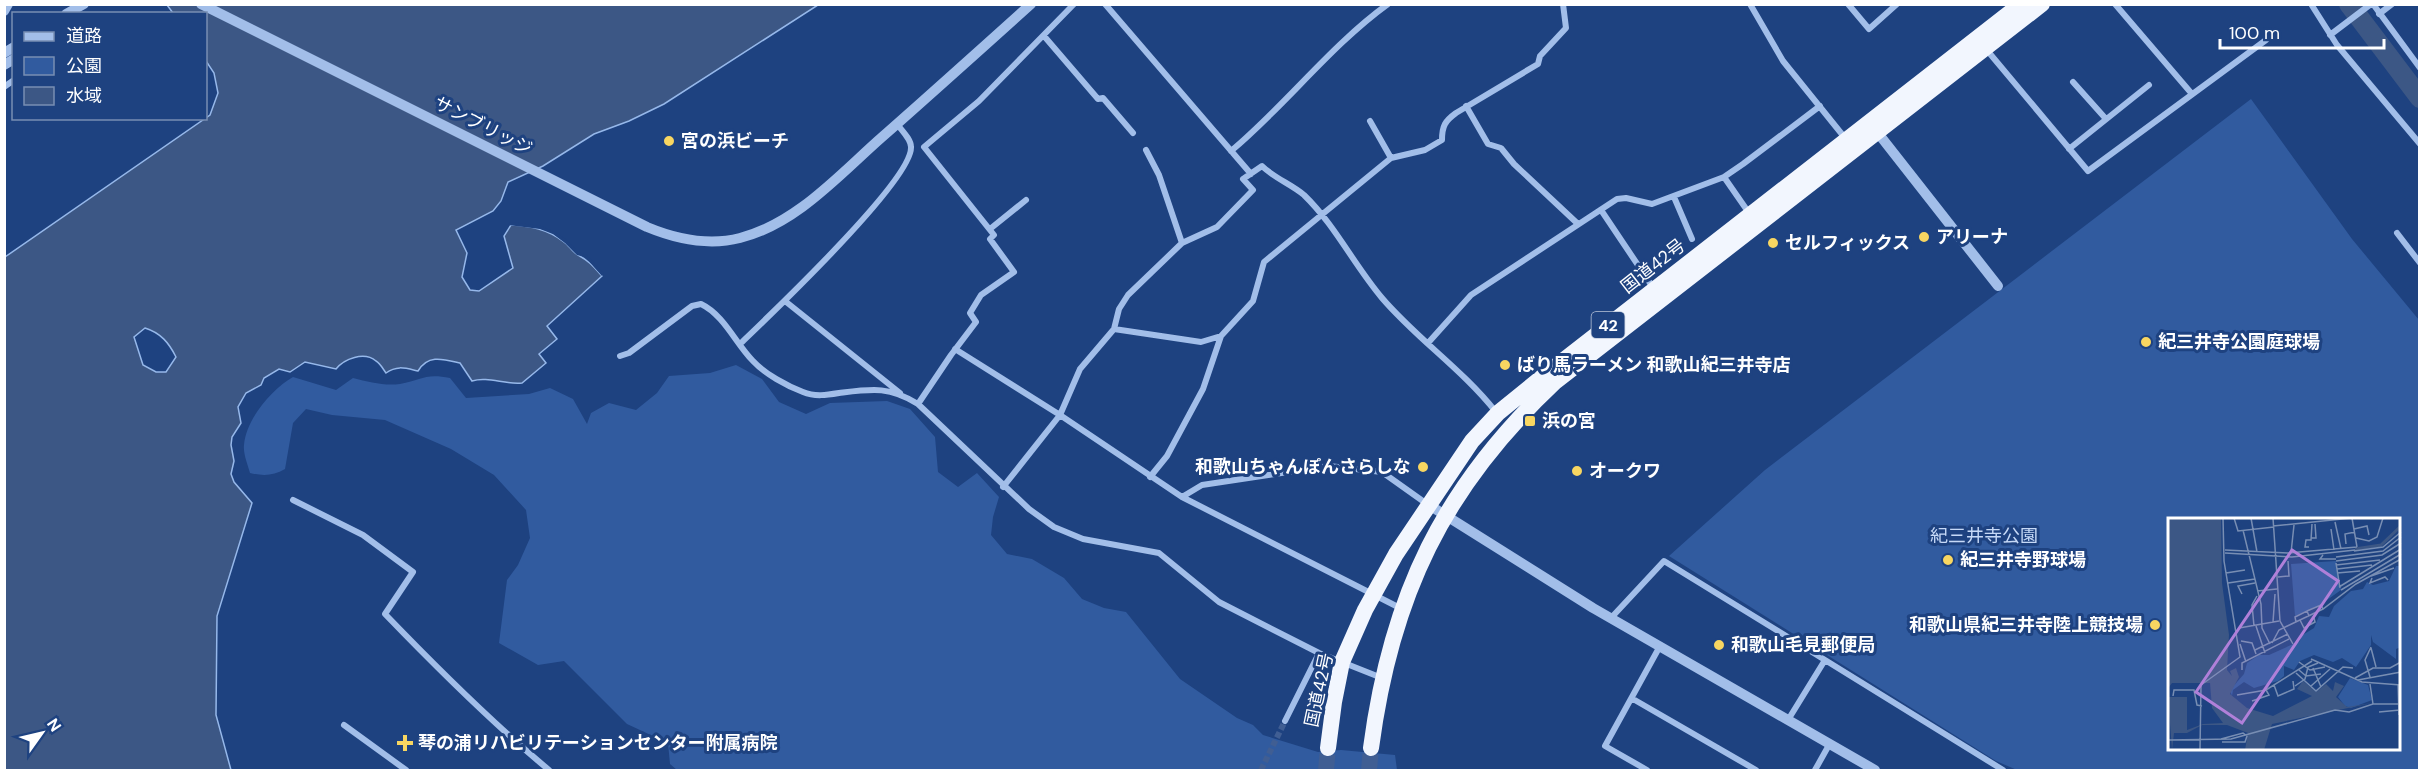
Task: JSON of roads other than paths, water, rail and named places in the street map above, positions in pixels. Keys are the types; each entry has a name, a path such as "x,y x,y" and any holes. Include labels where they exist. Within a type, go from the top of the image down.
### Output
{"highway":[{"name":"国道42号","path":"1874,128 2021,4"},
{"name":"国道42号","path":"1328,748 1342,662 1365,610 1396,555 1472,441 1498,414 1750,215 1986,49 2042,4"},
{"name":"国道42号","path":"1371,748 1382,678 1402,609 1445,515 1484,457 1522,413 1555,382 1850,145"}],"street":[{"path":"4,11 8,4"},
{"path":"70,12 84,4"},
{"name":"サンブリッジ","path":"201,4 655,230 676,238 710,242 727,241 758,232 806,204 1031,4"},
{"path":"911,148 924,147 979,101 1074,4"},
{"path":"1105,4 1251,174"},
{"path":"1231,152 1362,23 1388,4"},
{"path":"1150,477 1167,456 1203,389 1221,336 1253,301 1264,262 1391,158 1425,150 1442,140 1442,128 1446,121 1466,106 1538,64 1540,56 1566,28 1563,4"},
{"path":"1750,4 1783,61 1850,145"},
{"path":"1848,4 1869,29 1897,4"},
{"path":"2115,4 2192,94"},
{"path":"2311,4 2337,45 2420,144"},
{"path":"2379,14 2392,4"},
{"path":"2332,34 2371,5 2420,68"},
{"path":"1044,36 1098,99 1102,98 1133,133"},
{"path":"1986,49 2088,171 2266,40"},
{"path":"2073,82 2106,119"},
{"path":"2069,149 2149,85"},
{"path":"1466,106 1488,144 1502,148 1514,164 1578,224"},
{"path":"1428,343 1471,295 1617,200 1626,198 1652,204 1724,177 1820,106"},
{"path":"1370,121 1391,158"},
{"path":"740,344 869,213 908,159 911,148 907,137 897,124"},
{"path":"1874,128 1998,286"},
{"path":"918,404 976,322 970,313 981,295 1014,272 990,239 994,235 990,229 924,147"},
{"path":"1146,150 1160,175 1182,243"},
{"path":"1003,487 1060,415 1080,369 1114,329 1119,309 1128,295 1182,243 1217,227 1253,190 1244,179 1262,166 1270,174 1302,193 1323,215 1382,298 1475,385 1498,414"},
{"path":"1724,177 1750,215"},
{"path":"1674,196 1692,239"},
{"path":"990,229 1026,200"},
{"path":"1601,210 1655,289"},
{"path":"2397,233 2420,263"},
{"path":"784,301 900,393 918,404 1003,487 1054,527 1083,538 1159,553 1219,602 1319,652 1382,678"},
{"path":"620,356 629,353 697,304 705,306 755,364 804,393 817,396 880,390 900,393"},
{"path":"1114,329 1201,342 1221,336"},
{"path":"955,349 1060,415 1182,497 1402,609"},
{"path":"1182,497 1202,485 1329,466 1382,472 1429,505 1611,618 1875,771"},
{"path":"292,500 363,535 413,572 386,614 468,699 549,771"},
{"path":"1611,618 1664,561 2003,771"},
{"path":"1647,771 1605,746 1633,699 1660,646"},
{"path":"1285,721 1319,652"},
{"path":"1788,720 1825,660"},
{"path":"1633,699 1756,771"},
{"path":"344,725 406,771"},
{"path":"1815,771 1829,745"}],"water":[{"path":"167,5 818,5 664,104 629,121 594,134 543,166 508,182 501,201 493,211 456,230 467,253 462,277 470,290 479,291 513,268 504,236 511,225 532,227 552,234 566,243 602,276 547,326 557,339 539,354 546,363 522,383 484,379 472,381 460,363 442,359 426,362 418,371 398,368 386,373 371,358 360,356 349,359 336,369 305,362 290,372 279,369 264,378 261,385 246,393 238,407 241,423 232,437 234,461 231,474 234,482 252,503 217,616 216,715 231,770 5,770 5,257 203,120 207,120 218,93 214,73 207,62 207,12 172,12","holes":["145,328 164,339 176,357 166,372 156,372 143,365 134,337"]}],"waterway":[{"path":"2349,4 2420,98"}],"tunnel":[{"path":"1261,770 1285,721"},
{"path":"1326,770 1328,748"},
{"path":"1369,770 1371,748"}],"place":[{"name":"宮の浜ビーチ","path":"669,141"},
{"name":"アリーナ","path":"1924,237"},
{"name":"セルフィックス","path":"1773,243"},
{"name":"紀三井寺公園庭球場","path":"2146,342"},
{"name":"ばり馬ラーメン 和歌山紀三井寺店","path":"1505,365"},
{"name":"浜の宮","path":"1530,421"},
{"name":"和歌山ちゃんぽんさらしな","path":"1423,467"},
{"name":"オークワ","path":"1577,471"},
{"name":"紀三井寺野球場","path":"1948,560"},
{"name":"和歌山県紀三井寺陸上競技場","path":"2155,625"},
{"name":"和歌山毛見郵便局","path":"1719,645"},
{"name":"琴の浦リハビリテーションセンター附属病院","path":"405,743"}],"park label":[{"name":"紀三井寺公園","path":"1984,536"}]}
